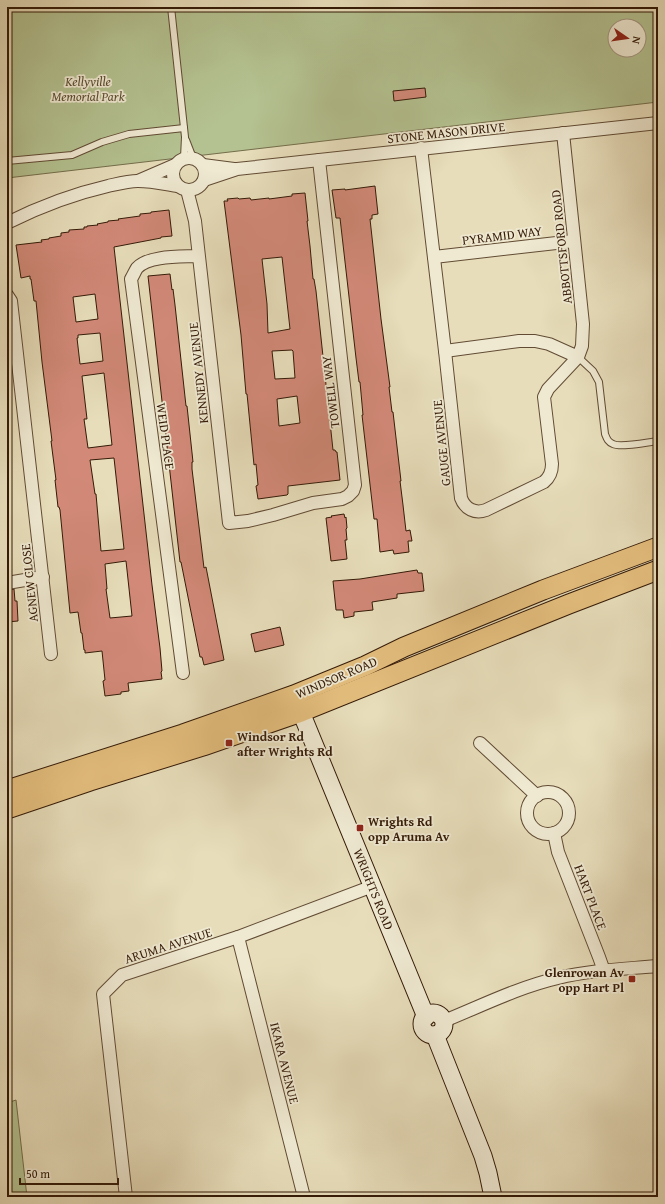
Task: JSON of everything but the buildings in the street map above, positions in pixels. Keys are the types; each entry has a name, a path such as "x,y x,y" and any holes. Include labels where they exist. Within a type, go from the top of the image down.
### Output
{"main road":[{"name":"WINDSOR ROAD","path":"7,790 183,734 294,695 364,666 404,647 543,590 658,547"},
{"name":"WINDSOR ROAD","path":"7,809 90,781 203,746 300,712 569,604 658,570"}],"street":[{"name":"STONE MASON DRIVE","path":"7,223 24,214 92,190 116,184 137,181 191,186 237,170 421,148 658,123"},
{"name":"ABBOTTSFORD ROAD","path":"563,133 583,324 582,346 578,357"},
{"name":"GAUGE AVENUE","path":"421,148 461,498 466,507 470,510 478,512 486,510 544,482 550,476 552,472 552,464 544,397 548,389 578,357"},
{"name":"STONE MASON DRIVE","path":"137,181 184,160"},
{"path":"184,160 200,161 203,165 205,175 191,186 174,182 172,176 172,170 184,160"},
{"name":"TOWELL WAY","path":"229,523 248,521 313,503 342,499 353,491 355,485 319,160"},
{"name":"STONE MASON DRIVE","path":"203,165 237,170"},
{"name":"KENNEDY AVENUE","path":"191,186 229,523"},
{"name":"PYRAMID WAY","path":"434,257 574,241"},
{"name":"WEID PLACE","path":"183,673 131,279 137,268 146,262 159,259 198,256"},
{"name":"AGNEW CLOSE","path":"7,295 11,301 51,654"},
{"path":"445,351 519,341 536,341 549,344 578,357"},
{"path":"7,583 43,577"},
{"name":"WRIGHTS ROAD","path":"294,695 426,1016 423,1022 424,1030 429,1034 439,1028"},
{"path":"480,743 537,796"},
{"path":"543,793 555,793 565,801 568,807 569,814 565,826 554,833 541,833 535,830 528,819 528,806 532,800 543,793"},
{"name":"HART PLACE","path":"554,833 558,852 604,971"},
{"name":"ARUMA AVENUE","path":"126,1197 103,994 122,975 238,937 373,886"},
{"name":"IKARA AVENUE","path":"238,937 304,1197"},
{"path":"493,1197 483,1156 439,1028 520,990 548,981 570,975 658,966"}],"lane":[{"path":"171,7 185,137 184,160"},
{"path":"7,161 72,155 102,142 129,134 184,128"},
{"path":"578,357 593,371 598,382 605,434 609,442 612,444 622,445 658,441"}],"green space":[{"name":"Kellyville Memorial Park","path":"7,7 658,7 658,102 7,178"},
{"path":"16,1100 27,1197 7,1197 7,1103"}],"place":[{"name":"Windsor Rd after Wrights Rd","path":"229,743"},
{"name":"Wrights Rd opp Aruma Av","path":"360,828"},
{"name":"Glenrowan Av opp Hart Pl","path":"632,979"}]}
